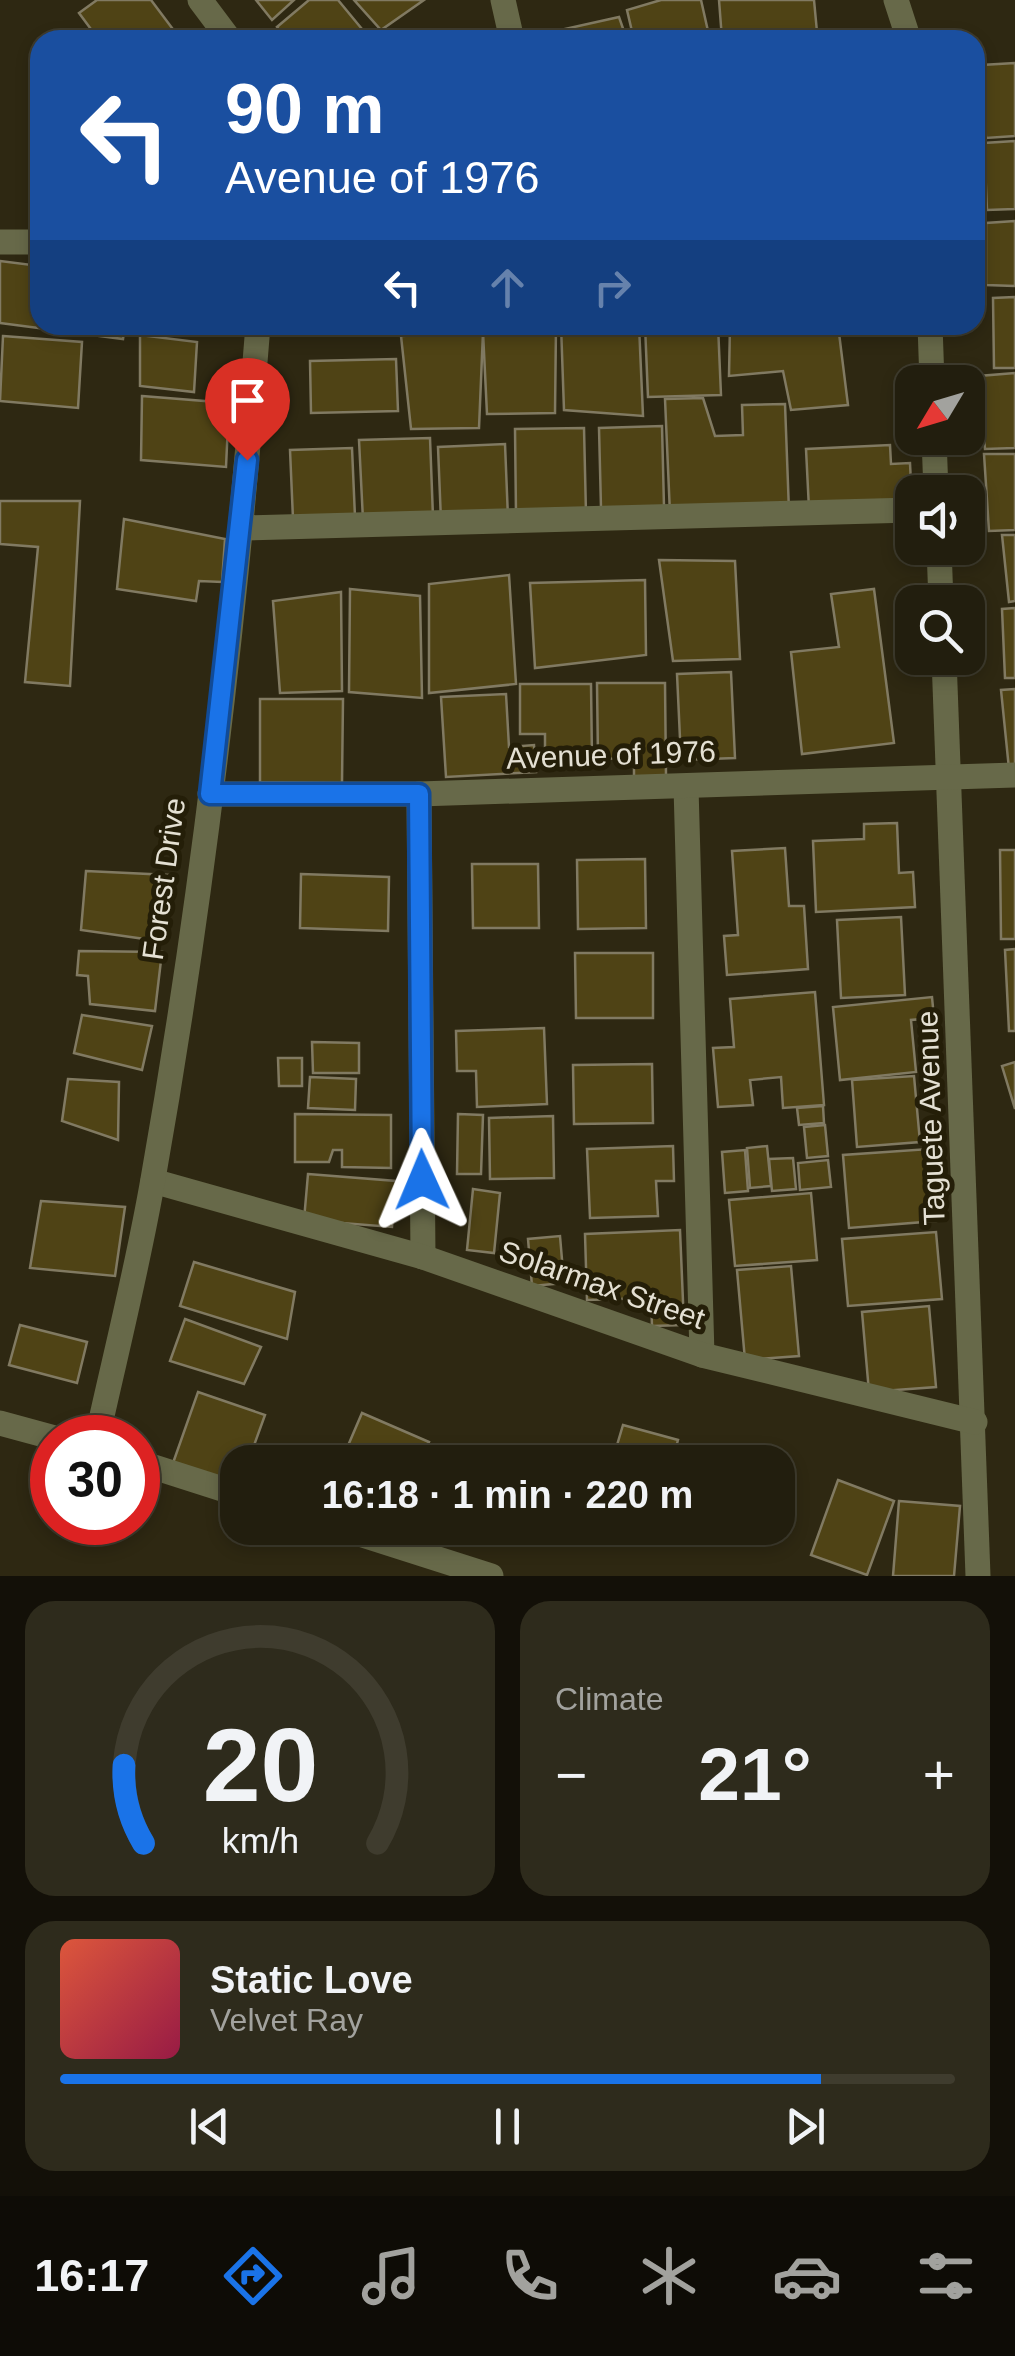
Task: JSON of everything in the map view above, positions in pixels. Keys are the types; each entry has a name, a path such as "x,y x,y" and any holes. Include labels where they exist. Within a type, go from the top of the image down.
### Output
{"street":[{"path":"200,0 222,30"},
{"path":"503,0 510,30"},
{"path":"896,0 906,30"},
{"path":"0,242 30,242"},
{"name":"Forest Drive","path":"102,1415 153,1180 210,794 242,528 257,335"},
{"path":"930,335 931,365"},
{"path":"242,528 895,510"},
{"name":"Taguete Avenue","path":"945,675 976,1422 978,1576"},
{"name":"Avenue of 1976","path":"210,794 419,794 1015,775"},
{"path":"686,787 702,1355"},
{"path":"419,794 423,1258"},
{"name":"Solarmax Street","path":"153,1180 423,1258 702,1355 976,1422"},
{"path":"0,1423 30,1431"},
{"path":"160,1469 220,1488"},
{"path":"394,1545 491,1576"}],"building":[{"path":"97,0 151,0 174,30 92,30 79,13"},
{"path":"256,0 294,0 272,20"},
{"path":"309,0 338,0 363,30 280,30 277,27"},
{"path":"354,0 424,0 381,30"},
{"path":"661,0 701,0 708,30 632,30 627,10"},
{"path":"719,0 814,0 817,30 721,30"},
{"path":"619,17 624,30 560,30"},
{"path":"1015,63 1015,136 986,138 985,65"},
{"path":"1015,141 1015,209 987,210 985,143"},
{"path":"1015,221 1015,286 986,285 986,223"},
{"path":"0,261 30,265 30,327 0,323"},
{"path":"1015,297 1015,368 994,368 993,298"},
{"path":"92,335 124,335 123,339"},
{"path":"140,335 197,342 194,392 140,386"},
{"path":"483,335 556,335 555,413 487,414"},
{"path":"483,335 479,428 411,429 401,336"},
{"path":"561,335 639,335 643,416 564,410"},
{"path":"645,335 718,335 721,395 648,397"},
{"path":"730,335 839,335 848,405 791,410 783,371 729,376"},
{"path":"3,336 82,342 78,408 0,401"},
{"path":"396,359 398,411 311,413 310,361"},
{"path":"1015,373 1015,448 985,449 985,376"},
{"path":"142,396 229,403 226,467 141,460"},
{"path":"703,398 715,436 743,435 742,405 785,404 789,511 670,514 665,399"},
{"path":"662,426 664,507 601,508 599,428"},
{"path":"584,428 586,514 516,514 515,429"},
{"path":"430,438 433,517 363,520 359,440"},
{"path":"505,444 508,518 441,521 438,447"},
{"path":"890,445 891,464 910,463 911,475 895,475 895,505 809,509 806,449"},
{"path":"352,448 355,517 293,519 290,450"},
{"path":"1015,454 1015,530 989,531 984,455"},
{"path":"0,501 80,501 70,686 25,682 38,547 0,544"},
{"path":"124,519 225,539 222,582 199,581 196,601 117,589"},
{"path":"1002,535 1015,535 1015,601 1009,602"},
{"path":"659,560 735,561 740,659 673,661"},
{"path":"509,575 516,684 429,693 429,584"},
{"path":"645,580 646,655 535,668 530,583"},
{"path":"350,589 420,596 422,698 349,692"},
{"path":"874,589 894,743 802,754 791,652 839,647 831,594"},
{"path":"341,592 342,691 280,693 273,601"},
{"path":"1015,608 1015,678 1005,678 1002,609"},
{"path":"731,672 735,758 681,760 677,674"},
{"path":"597,683 665,683 666,776 634,777 634,758 598,759"},
{"path":"520,684 591,684 592,760 545,760 545,734 520,734"},
{"path":"1015,689 1015,769 1009,769 1001,690"},
{"path":"506,694 509,747 534,745 536,772 446,777 441,697"},
{"path":"260,699 343,699 342,783 260,782"},
{"path":"897,823 899,873 913,872 915,907 816,912 813,841 864,839 864,824"},
{"path":"785,848 789,906 804,906 808,969 727,975 724,936 738,935 732,851"},
{"path":"1000,850 1015,850 1015,939 1001,939"},
{"path":"645,859 646,928 578,929 577,860"},
{"path":"472,864 538,864 539,928 473,928"},
{"path":"86,871 169,875 159,941 81,930"},
{"path":"301,874 389,877 388,931 300,928"},
{"path":"901,917 905,995 841,998 837,920"},
{"path":"1015,949 1015,1031 1009,1031 1005,950"},
{"path":"79,951 162,952 155,1011 90,1004 88,976 77,975"},
{"path":"575,953 653,953 653,1018 576,1018"},
{"path":"815,992 824,1105 783,1108 781,1077 750,1080 753,1105 718,1107 713,1048 734,1047 730,999"},
{"path":"932,997 934,1018 911,1020 916,1072 840,1080 833,1007"},
{"path":"82,1015 152,1026 142,1070 74,1053"},
{"path":"544,1028 547,1104 477,1107 476,1071 457,1071 456,1031"},
{"path":"312,1042 359,1043 359,1073 313,1073"},
{"path":"278,1058 302,1058 302,1086 279,1086"},
{"path":"1015,1062 1015,1109 1002,1066"},
{"path":"652,1064 653,1123 574,1124 573,1065"},
{"path":"914,1076 920,1142 857,1147 852,1080"},
{"path":"310,1077 356,1079 355,1110 308,1108"},
{"path":"68,1079 119,1082 118,1140 62,1121"},
{"path":"823,1106 824,1123 799,1125 797,1108"},
{"path":"295,1114 391,1115 391,1168 342,1167 342,1150 333,1150 329,1162 295,1162"},
{"path":"458,1114 483,1115 481,1174 457,1174"},
{"path":"553,1116 554,1178 490,1179 489,1118"},
{"path":"825,1125 828,1156 807,1158 804,1127"},
{"path":"673,1146 674,1181 656,1181 658,1216 590,1218 587,1149"},
{"path":"767,1146 771,1186 750,1188 747,1148"},
{"path":"929,1149 936,1221 849,1228 843,1155"},
{"path":"745,1150 748,1191 725,1193 722,1152"},
{"path":"793,1158 796,1189 772,1191 769,1159"},
{"path":"828,1160 831,1187 800,1190 798,1163"},
{"path":"308,1174 396,1181 392,1227 304,1220"},
{"path":"473,1189 500,1193 494,1253 467,1250"},
{"path":"811,1193 817,1260 735,1266 729,1200"},
{"path":"41,1201 125,1207 115,1276 30,1268"},
{"path":"680,1230 684,1325 652,1326 651,1298 587,1300 585,1234"},
{"path":"936,1232 942,1299 848,1306 842,1239"},
{"path":"560,1236 564,1283 532,1286 528,1239"},
{"path":"194,1262 295,1292 287,1339 180,1306"},
{"path":"791,1266 799,1356 745,1360 737,1270"},
{"path":"929,1306 936,1387 869,1392 862,1312"},
{"path":"185,1319 261,1347 244,1384 170,1361"},
{"path":"20,1325 87,1342 77,1383 9,1365"},
{"path":"198,1392 265,1415 254,1445 220,1445 220,1480 173,1463"},
{"path":"362,1413 429,1442 428,1445 348,1445"},
{"path":"623,1425 678,1440 677,1445 617,1445"},
{"path":"838,1480 894,1501 867,1575 811,1555"},
{"path":"899,1501 960,1506 954,1576 893,1576"}],"route":[{"path":"247,460 210,794 419,794 422,1180"}]}
